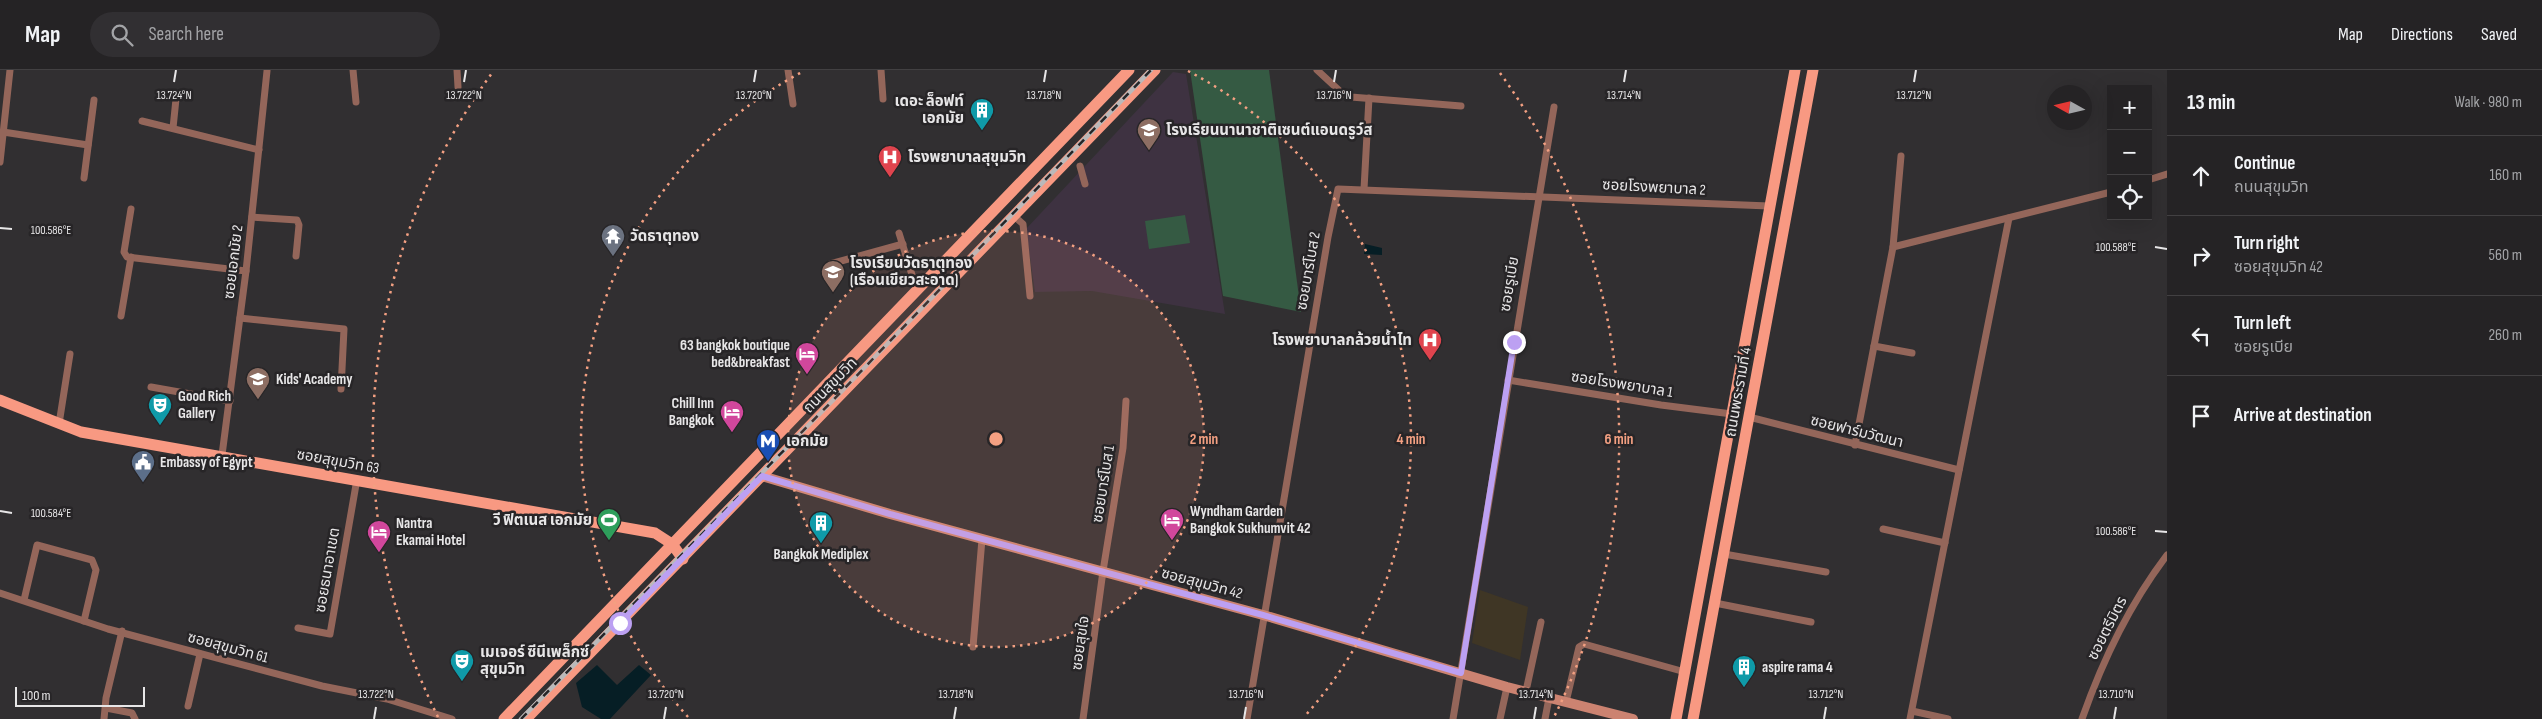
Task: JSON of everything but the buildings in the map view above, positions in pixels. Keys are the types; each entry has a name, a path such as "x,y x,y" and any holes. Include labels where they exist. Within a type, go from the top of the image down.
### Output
{"main road":[{"name":"ถนนสุขุมวิท","path":"526,719 1155,70"},
{"name":"ถนนพระรามที่ 4","path":"1676,719 1769,206 1796,70"},
{"name":"ถนนพระรามที่ 4","path":"1693,719 1813,70"},
{"name":"ถนนสุขุมวิท","path":"504,719 1127,71"},
{"path":"966,239 980,252"},
{"name":"ซอยสุขุมวิท 63","path":"0,400 59,424 91,434 357,479 646,532 655,534 672,544"},
{"path":"1732,414 1749,417"},
{"path":"749,464 762,476"},
{"path":"672,544 683,559"}],"street":[{"path":"0,162 10,70"},
{"path":"353,70 356,102"},
{"path":"457,70 458,87"},
{"path":"788,70 793,104"},
{"path":"881,70 882,99"},
{"path":"1317,70 1343,94 1461,106"},
{"name":"ซอยเอกมัย 2","path":"222,456 246,271 268,71"},
{"path":"1364,189 1369,98"},
{"path":"172,128 176,99"},
{"path":"84,178 94,100"},
{"name":"ซอยรูเบีย","path":"1453,719 1554,107"},
{"path":"142,121 260,150"},
{"path":"3,132 88,145"},
{"path":"1856,445 1893,247 1901,156"},
{"path":"1080,166 1085,184"},
{"path":"2152,179 2167,174"},
{"name":"ซอยบาร์โบส 2","path":"1263,615 1336,192 1341,189 1364,189 1538,196"},
{"path":"1893,247 2107,193"},
{"name":"ซอยโรงพยาบาล 2","path":"1538,196 1769,206"},
{"path":"131,209 124,252 131,257 246,271"},
{"path":"1014,216 1023,224 1030,296"},
{"path":"252,217 297,220 299,225 296,256"},
{"path":"1948,719 1911,715 2009,218"},
{"path":"899,233 917,291"},
{"path":"830,264 903,244"},
{"path":"121,316 131,257"},
{"path":"240,318 344,329 341,389"},
{"path":"1874,346 1912,353"},
{"path":"59,424 70,354"},
{"name":"ซอยโรงพยาบาล 1","path":"1508,380 1662,405 1732,414"},
{"path":"151,387 230,401"},
{"name":"ซอยบาร์โบส 1","path":"1103,571 1124,448 1126,401"},
{"name":"ซอยฟาร์มวัฒนา","path":"1749,417 1959,470"},
{"name":"ซอยสุขุมวิท 42","path":"762,476 982,539 1263,615 1566,702 1595,714 1633,719"},
{"name":"ซอยธนาอาเขต","path":"298,628 330,634 357,479"},
{"path":"1883,529 1945,543"},
{"path":"973,647 982,539"},
{"path":"24,600 37,545 92,560 96,570 84,621"},
{"path":"1724,554 1826,572"},
{"name":"ซอยตรีมิตร","path":"2082,719 2116,633 2147,581 2167,555"},
{"name":"ซอยสุขใจ","path":"1084,719 1103,571"},
{"name":"ซอยสุขุมวิท 61","path":"0,593 84,621 200,654 322,686 387,700 452,719"},
{"path":"1715,603 1811,622"},
{"path":"1247,719 1263,615"},
{"path":"1526,692 1541,622"},
{"path":"104,719 106,698 122,631"},
{"path":"1566,702 1579,647 1584,644 1685,672"},
{"path":"188,706 200,654"},
{"path":"1500,719 1507,686"},
{"path":"1545,719 1550,698"},
{"path":"106,708 132,713 135,719"}],"shaded area":[{"name":"โรงเรียนนานาชาติเซนต์แอนดรูว์ส","path":"1173,72 1186,74 1225,314 1092,291 1035,292 1026,229"},
{"path":"1480,590 1528,607 1520,660 1472,643"}],"green space":[{"path":"1190,70 1269,70 1301,312 1223,296"},
{"path":"1185,215 1190,243 1149,249 1145,221"}],"water":[{"path":"1365,244 1382,248 1382,255 1364,254"},
{"path":"597,665 617,685 639,665 651,675 610,719 601,719 582,707 576,683"}],"railway":[{"path":"521,719 840,393 1151,70"}],"place":[{"name":"เดอะ ล็อฟท์ เอกมัย","path":"982,131"},
{"name":"โรงเรียนนานาชาติเซนต์แอนดรูว์ส","path":"1149,151"},
{"name":"โรงพยาบาลสุขุมวิท","path":"890,178"},
{"name":"วัดธาตุทอง","path":"613,257"},
{"name":"โรงเรียนวัดธาตุทอง (เรือนเขียวสะอาด)","path":"833,293"},
{"name":"โรงพยาบาลกล้วยน้ำไท","path":"1430,361"},
{"name":"63 bangkok boutique bed&breakfast","path":"807,375"},
{"name":"Kids' Academy","path":"258,400"},
{"name":"Good Rich Gallery","path":"160,426"},
{"name":"Chill Inn Bangkok","path":"732,433"},
{"name":"เอกมัย","path":"768,462"},
{"name":"Embassy of Egypt","path":"143,483"},
{"name":"วี ฟิตเนส เอกมัย","path":"609,541"},
{"name":"Wyndham Garden Bangkok Sukhumvit 42","path":"1172,541"},
{"name":"Bangkok Mediplex","path":"821,544"},
{"name":"Nantra Ekamai Hotel","path":"379,553"},
{"name":"เมเจอร์ ซีนีเพล็กซ์ สุขุมวิท","path":"462,682"},
{"name":"aspire rama 4","path":"1744,688"}],"route":[{"path":"620,623 762,476 890,514 1263,615 1461,673 1514,342"}]}
